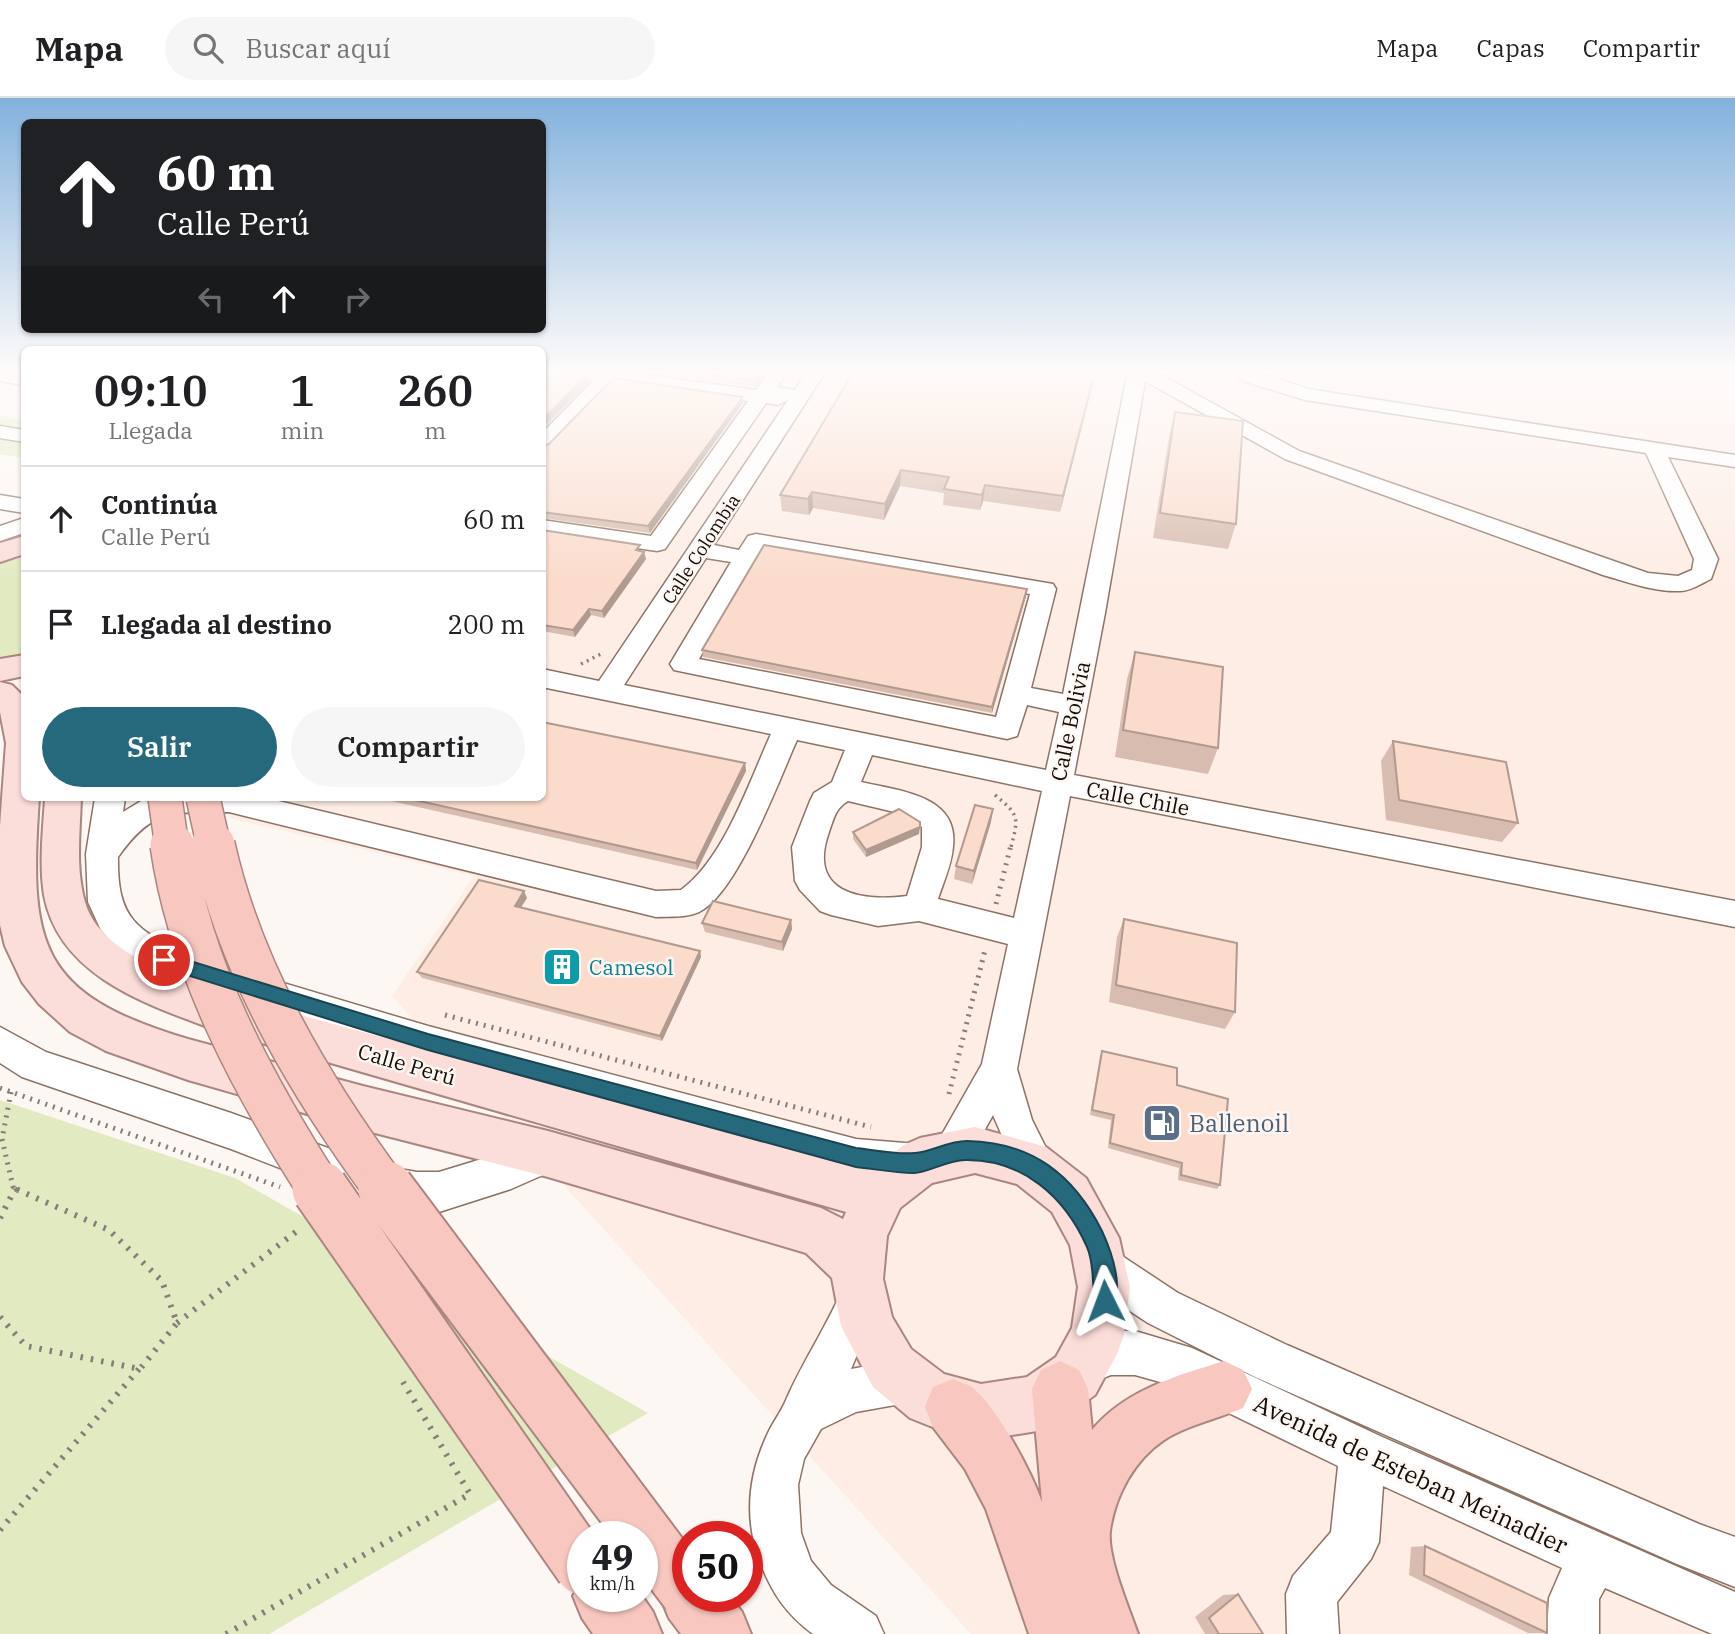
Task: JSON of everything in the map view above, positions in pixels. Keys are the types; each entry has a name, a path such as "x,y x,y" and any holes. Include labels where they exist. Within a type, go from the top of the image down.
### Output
{"highway":[{"path":"165,801 171,844 190,927 246,1067 306,1170 343,1226 567,1544"},
{"path":"218,801 213,851 239,934 257,979 306,1072 371,1172 672,1571"},
{"path":"1072,1376 1071,1499 1087,1575 1107,1634"},
{"path":"1080,1532 1092,1488 1108,1454 1128,1430 1154,1413 1224,1388"},
{"path":"930,1394 985,1449 1011,1496 1060,1634"},
{"path":"615,1612 631,1634"},
{"path":"702,1612 719,1634"}],"main road":[{"path":"0,552 21,545"},
{"path":"0,670 21,666"},
{"path":"0,693 16,709 21,725"},
{"path":"22,801 16,879 17,915 36,968 57,994 84,1017 121,1037 366,1110 547,1154 821,1233 857,1283 876,1345 890,1364 930,1394 978,1412 1009,1411 1036,1403 1072,1376 1093,1348 1103,1318 1104,1269 1099,1248 1081,1210 1053,1180 1036,1168 994,1152 918,1168 864,1223 857,1283"},
{"name":"Calle Perú","path":"62,801 61,877 66,907 80,933 100,955 127,975 213,1010 821,1182 852,1189 918,1168"}],"street":[{"path":"546,528 657,544 729,443"},
{"name":"Calle Colombia","path":"607,691 770,443"},
{"name":"Calle Bolivia","path":"1036,1168 1021,1143 1007,1106 999,1069 1073,705 1066,609 1117,443"},
{"path":"1269,443 1354,479 1611,570 1646,580 1681,584 1703,574 1706,559 1654,449"},
{"path":"1614,443 1735,461"},
{"path":"0,502 21,506"},
{"path":"0,508 4,513 0,532 21,526"},
{"path":"756,541 1044,589 1066,609 1016,694 1007,729 683,664 746,558 756,541"},
{"path":"700,550 746,558"},
{"name":"Calle Chile","path":"546,679 1057,783 1735,914"},
{"path":"1016,694 1073,705"},
{"path":"226,801 656,904 688,902 707,888 724,863 788,728"},
{"path":"862,743 844,789 825,801 808,847 811,881 831,902 878,913 919,908 1026,935"},
{"path":"844,789 912,805 937,822 938,847 919,908"},
{"name":"Calle Perú","path":"110,801 102,854 105,907 114,925 147,953 181,967 440,1045 842,1154 918,1168"},
{"path":"102,854 117,834 134,819 166,801"},
{"path":"0,1043 35,1065 231,1131 374,1185 417,1192 439,1192 511,1170 547,1154"},
{"name":"Calle Bolivia","path":"918,1168 999,1069"},
{"name":"Avenida de Esteban Meinadier","path":"1104,1269 1163,1308 1271,1361 1694,1547 1735,1562"},
{"path":"857,1283 850,1328 810,1395 806,1411 782,1454 774,1482 772,1511 780,1547 793,1580 824,1611 858,1634"},
{"name":"Avenida de Esteban Meinadier","path":"1072,1376 1111,1353 1135,1353 1176,1364 1363,1454 1735,1620"},
{"path":"806,1411 822,1408 844,1394 869,1385 930,1394"},
{"path":"1313,1634 1311,1594 1354,1542 1363,1454"},
{"path":"1573,1634 1574,1598 1611,1565"}],"path":[{"path":"947,1103 1017,823 1014,811 1003,798 985,789"},
{"path":"445,1015 873,1127"},
{"path":"0,1087 290,1190"},
{"path":"0,1218 15,1189 2,1139 11,1093"},
{"path":"15,1189 109,1230 162,1281 177,1323"},
{"path":"0,1530 177,1323 309,1222"},
{"path":"0,1317 26,1346 139,1369"},
{"path":"226,1634 470,1494 400,1376"}],"shaded area":[{"path":"546,443 1735,443 1735,1634 971,1634 392,996 474,876 230,818 227,801 546,801"}],"green space":[{"path":"0,443 21,443 21,458 0,454"},
{"path":"21,550 21,660 0,663 0,558"},
{"path":"0,1100 235,1178 648,1413 269,1634 0,1634"}],"building":[{"path":"709,443 648,526 546,513 546,445"},
{"path":"811,443 1077,443 1063,496 985,485 982,495 944,489 949,477 901,470 885,504 812,492 808,499 780,495"},
{"path":"1170,443 1242,443 1236,524 1160,513"},
{"path":"546,531 640,545 636,550 644,552 602,611 589,609 573,630 546,626"},
{"path":"764,545 1027,589 992,707 702,650"},
{"path":"1135,652 1223,667 1218,748 1123,730"},
{"path":"546,723 745,763 696,863 419,801 546,801"},
{"path":"1393,741 1506,762 1518,823 1399,800"},
{"path":"975,805 993,809 974,871 956,866"},
{"path":"899,809 920,822 920,827 866,850 853,832"},
{"name":"Camesol","path":"479,880 524,891 515,906 700,951 660,1036 417,972"},
{"path":"713,901 791,920 782,942 702,923"},
{"path":"1124,919 1237,943 1235,1012 1116,985"},
{"path":"1102,1051 1177,1068 1177,1085 1228,1099 1220,1185 1181,1175 1182,1163 1110,1143 1114,1115 1092,1110"},
{"path":"1425,1546 1547,1603 1547,1633 1424,1575"},
{"path":"1238,1594 1263,1634 1219,1634 1209,1618"}],"place":[{"name":"Camesol","path":"562,967"},
{"name":"Ballenoil","path":"1162,1123"}],"route":[{"path":"164,960 428,1042 856,1158 917,1163 951,1152 980,1150 1023,1161 1053,1180 1081,1210 1099,1248 1106,1285 1105,1301"}]}
